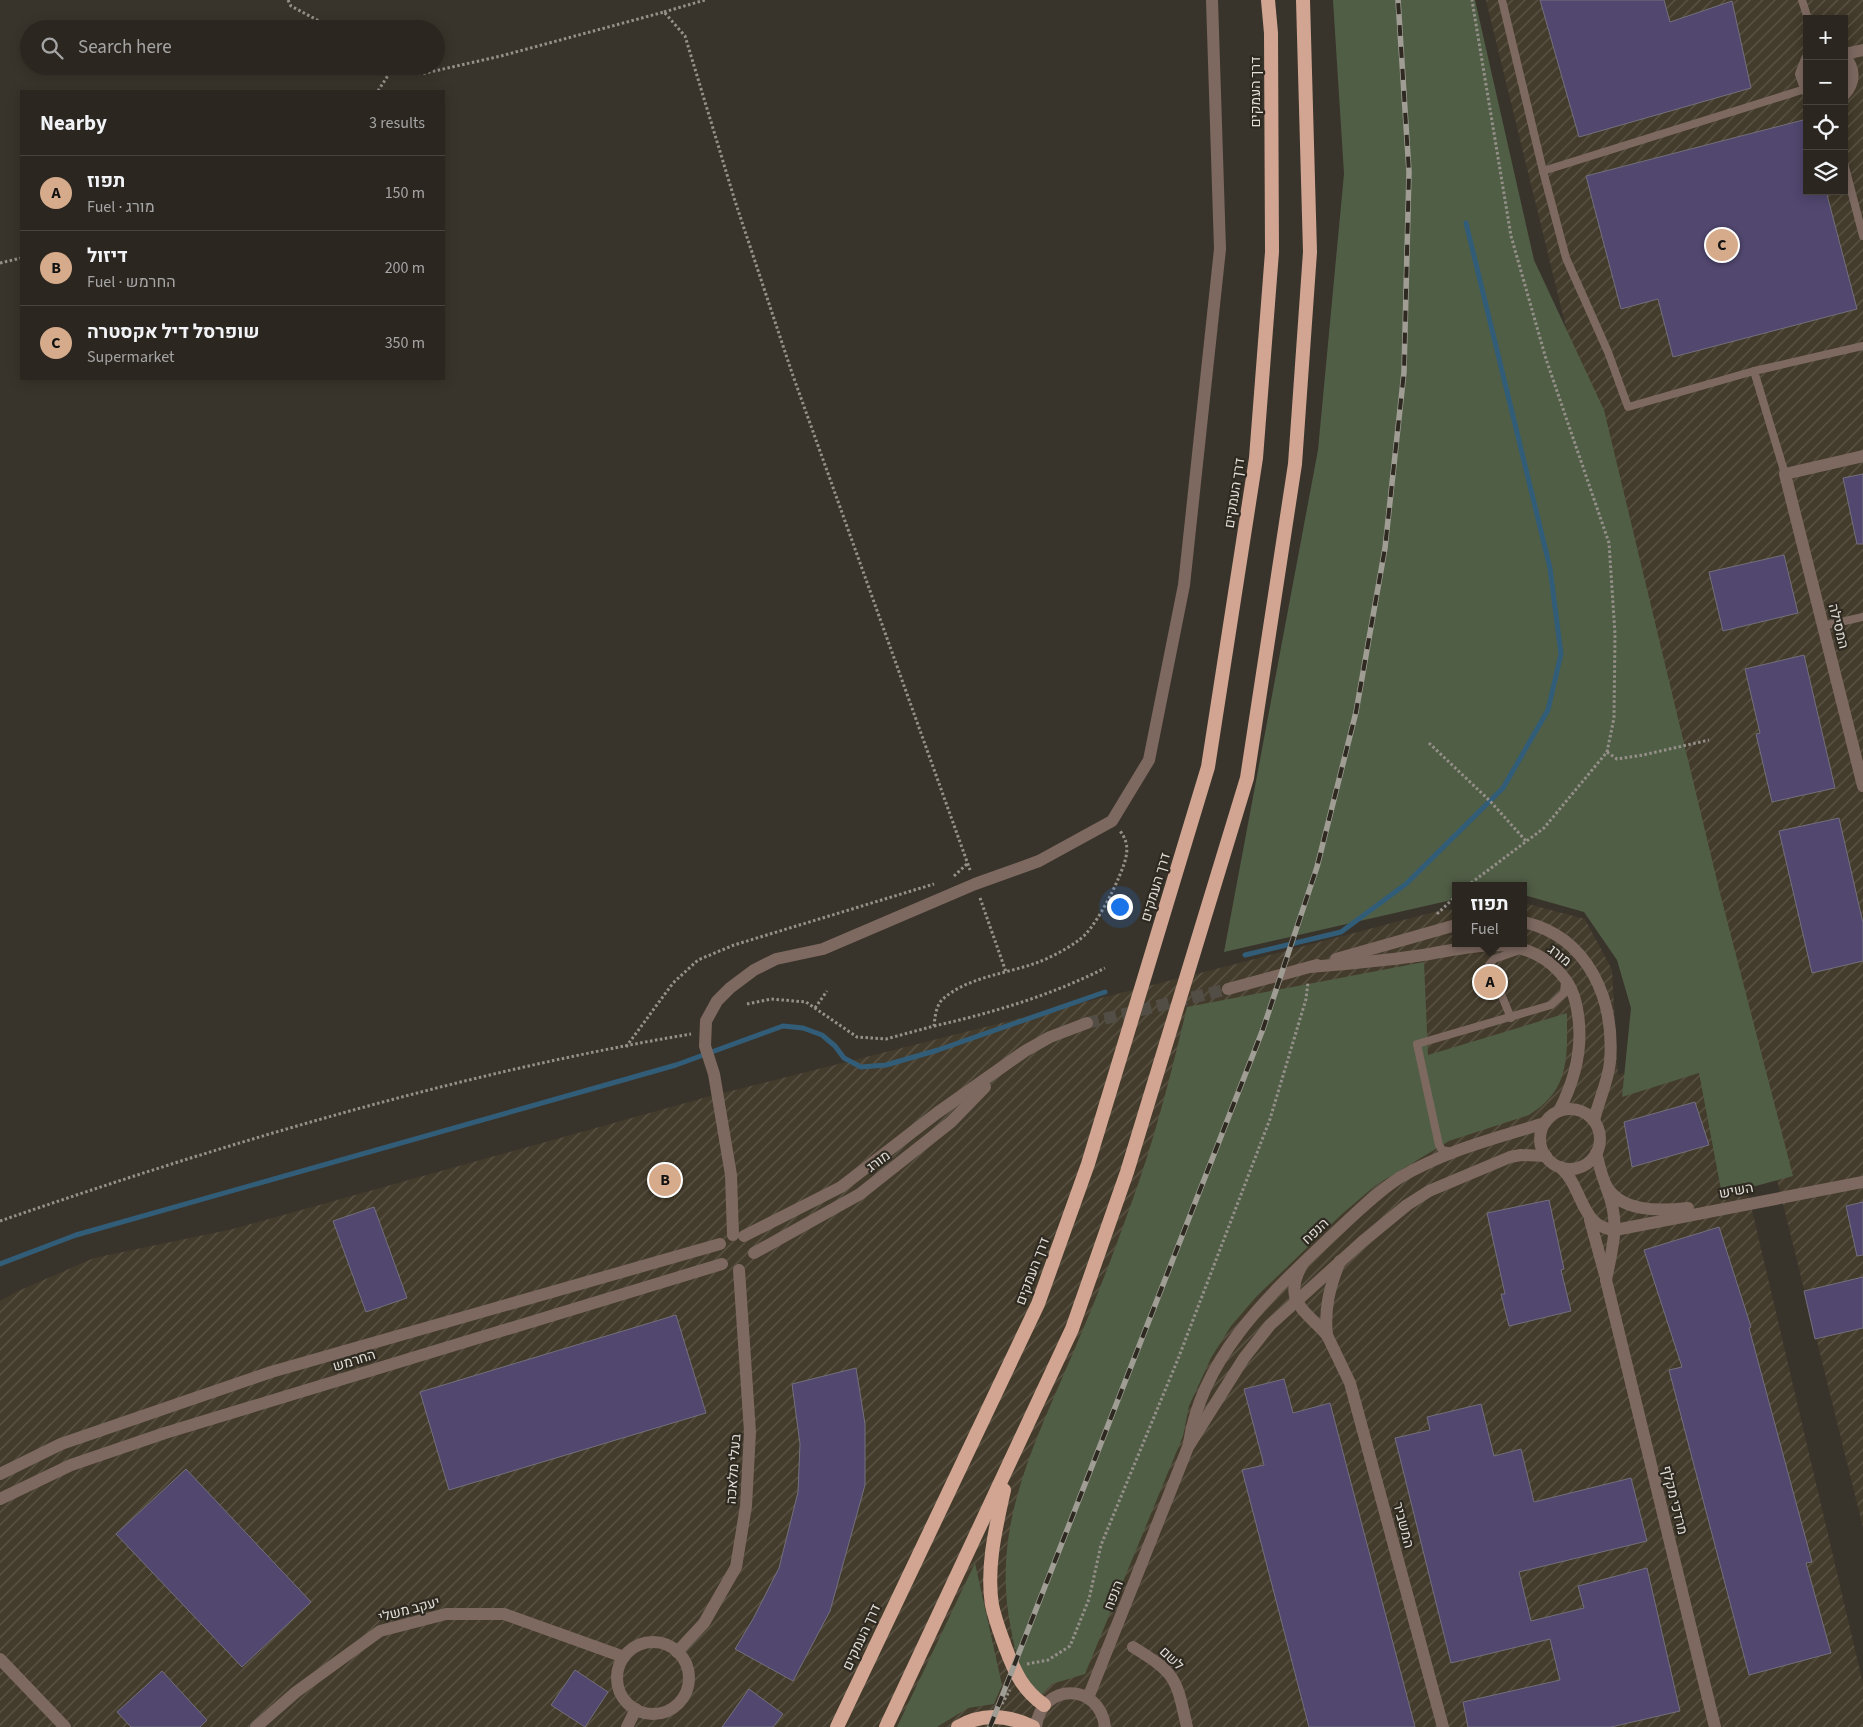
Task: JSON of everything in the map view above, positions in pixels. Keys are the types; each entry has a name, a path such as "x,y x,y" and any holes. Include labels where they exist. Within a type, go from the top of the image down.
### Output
{"highway":[{"name":"דרך העמקים","path":"837,1727 1038,1304 1088,1164 1208,767 1256,458 1272,252 1271,34 1268,0"},
{"path":"886,1727 1028,1428 1072,1329 1127,1172 1247,778 1295,454 1310,252 1303,0"},
{"path":"1028,1428 1006,1486 995,1531 990,1578 992,1606 1018,1678 1029,1693 1044,1705"},
{"path":"958,1727 981,1717 997,1716 1035,1727"}],"street":[{"path":"738,1235 731,1175 714,1074 706,1046 706,1021 717,1001 730,988 754,970 776,959 823,949 975,884 1039,860 1112,821 1149,760 1184,585 1220,248 1212,0"},
{"path":"1848,54 1863,50"},
{"path":"1847,60 1852,67 1852,83"},
{"path":"1848,89 1863,72"},
{"path":"1785,474 1863,456"},
{"name":"המסילה","path":"1785,474 1863,786"},
{"name":"מורג","path":"1527,923 1549,930 1579,954 1589,966 1602,993 1611,1040 1610,1065 1594,1122"},
{"name":"מורג","path":"1228,990 1452,926"},
{"name":"מורג","path":"1310,967 1382,960 1467,947"},
{"name":"מורג","path":"1516,947 1523,948 1546,961 1564,976 1574,993 1580,1023 1575,1072 1559,1111"},
{"name":"מורג","path":"738,1235 841,1187 938,1112 1050,1037 1087,1024"},
{"name":"מורג","path":"754,1253 827,1214 890,1172 951,1122 1002,1069"},
{"path":"1578,1110 1587,1114 1594,1122 1599,1137 1596,1153 1580,1167 1560,1167 1546,1156 1540,1140 1545,1122 1559,1111 1578,1110"},
{"name":"הנפח","path":"1188,1448 1192,1420 1202,1395 1222,1357 1257,1310 1303,1263 1381,1191 1400,1178 1452,1152 1545,1122"},
{"name":"מרדכי מקלף","path":"1596,1153 1605,1184 1614,1205 1615,1230 1606,1280"},
{"name":"הנפח","path":"1088,1698 1188,1448 1244,1358 1270,1325 1340,1261 1407,1205 1428,1191 1510,1157 1546,1156"},
{"name":"מרדכי מקלף","path":"1560,1167 1572,1180 1590,1220 1714,1727"},
{"name":"השיש","path":"1615,1230 1740,1204 1863,1182"},
{"path":"1605,1184 1625,1202 1650,1210 1740,1204"},
{"path":"1590,1220 1602,1228 1615,1230"},
{"path":"738,1235 751,1243 754,1253 749,1264 739,1270 727,1268 722,1264 718,1254 720,1244 738,1235"},
{"name":"החרמש","path":"0,1474 61,1444 271,1372 720,1244"},
{"name":"המשביר","path":"1327,1335 1326,1322 1330,1289 1340,1261"},
{"path":"1296,1301 1293,1286 1303,1263"},
{"name":"החרמש","path":"0,1499 71,1465 165,1433 722,1264"},
{"name":"בעלי מלאכה","path":"677,1652 704,1623 736,1566 746,1506 750,1432 739,1270"},
{"name":"המשביר","path":"1296,1301 1327,1335 1350,1383 1443,1727"},
{"name":"יעקב משלי","path":"256,1727 296,1692 380,1631 446,1614 504,1614 624,1657"},
{"path":"655,1642 667,1645 677,1652 684,1660 688,1671 689,1683 686,1694 670,1710 659,1714 647,1714 636,1710 620,1692 617,1680 619,1668 624,1657 633,1649 643,1644 655,1642"},
{"name":"לשם","path":"1133,1647 1155,1660 1177,1683 1187,1727"},
{"path":"0,1659 66,1727"},
{"path":"1035,1727 1044,1705 1051,1699 1070,1693 1088,1698 1102,1715 1105,1727"},
{"path":"627,1727 636,1710"}],"lane":[{"path":"1502,0 1566,258 1608,352 1628,407 1754,371 1863,346"},
{"path":"1802,0 1807,15"},
{"path":"1543,171 1803,91"},
{"path":"1848,178 1863,236"},
{"path":"1754,371 1785,474"},
{"path":"1823,626 1863,617"},
{"path":"1511,1018 1489,965 1494,959 1523,948"},
{"path":"1452,1152 1442,1150 1439,1145 1417,1044 1511,1018 1556,1002 1566,989 1564,976"}],"path":[{"path":"288,0 291,6 317,20"},
{"path":"445,69 501,56 705,0"},
{"path":"1472,0 1511,236 1546,359 1609,543 1614,634 1614,718 1607,752 1544,828 1472,882"},
{"path":"664,12 685,36 735,201 789,364 1006,972"},
{"path":"379,90 388,75"},
{"path":"0,263 20,258"},
{"path":"1607,752 1617,759 1709,740"},
{"path":"1429,743 1490,801 1526,841"},
{"path":"934,1026 935,1014 942,999 965,986 1037,963 1081,939 1111,896 1128,855 1125,837 1112,821"},
{"path":"953,878 968,863"},
{"path":"626,1047 672,983 698,960 734,945 944,881"},
{"path":"997,1716 1026,1665 1048,1660 1070,1646 1074,1638 1090,1599 1101,1545 1178,1359 1270,1118 1306,999 1310,967"},
{"path":"747,1004 771,999 806,1002 857,1037 886,1039 1049,993 1105,968"},
{"path":"815,1008 827,991"},
{"path":"0,1222 175,1163 311,1122 524,1068 706,1031"}],"shaded area":[{"path":"1486,0 1863,0 1863,1527 1562,311"},
{"path":"1527,904 1585,919 1612,970 1618,1075 1714,1048 1863,1684 1863,1727 0,1727 0,1301 16,1292 94,1258 233,1229 707,1097 1438,911 1452,909 1452,947 1527,947"}],"green space":[{"path":"1333,0 1475,0 1534,260 1604,410 1720,893 1793,1176 1722,1195 1699,1073 1622,1097 1631,1008 1617,960 1584,912 1527,896 1527,882 1452,882 1452,900 1224,952 1318,450 1344,174"},
{"path":"1424,962 1428,1055 1567,1013 1566,1057 1559,1083 1553,1094 1543,1105 1529,1115 1449,1141 1376,1185 1342,1214 1256,1297 1231,1326 1211,1358 1189,1406 1183,1436 1085,1674 1052,1684 1040,1696 1023,1673 1011,1629 1006,1590 1007,1553 1012,1516 1034,1445 1099,1291 1139,1182 1162,1108 1187,1007"},
{"path":"975,1563 1002,1685 994,1704 968,1708 937,1727 897,1727"}],"building":[{"path":"1540,0 1664,0 1670,22 1732,1 1751,88 1579,137"},
{"path":"1803,120 1803,195 1827,195 1857,309 1673,357 1658,299 1621,309 1586,176"},
{"path":"1863,474 1863,544 1857,544 1843,478"},
{"path":"1784,555 1798,613 1723,631 1709,572"},
{"path":"1804,655 1835,788 1772,802 1756,734 1760,733 1745,669"},
{"path":"1839,818 1863,923 1863,961 1812,973 1779,831"},
{"path":"1695,1102 1709,1145 1632,1167 1624,1122"},
{"path":"1549,1200 1564,1269 1561,1270 1571,1311 1509,1326 1501,1294 1505,1294 1487,1213"},
{"path":"1863,1202 1863,1255 1857,1256 1846,1206"},
{"path":"374,1207 407,1298 366,1312 333,1221"},
{"path":"1719,1227 1751,1327 1749,1328 1812,1562 1806,1563 1831,1653 1749,1675 1669,1370 1682,1367 1644,1250"},
{"path":"1863,1277 1863,1328 1815,1339 1804,1291"},
{"path":"676,1315 706,1413 449,1490 420,1392"},
{"path":"856,1368 865,1424 865,1485 830,1611 793,1681 735,1649 779,1568 798,1492 800,1444 792,1384"},
{"path":"1284,1379 1293,1413 1330,1403 1415,1727 1309,1727 1242,1470 1264,1465 1244,1389"},
{"path":"1481,1404 1494,1456 1521,1449 1534,1502 1631,1478 1647,1541 1519,1572 1531,1621 1584,1608 1578,1586 1647,1568 1680,1711 1611,1727 1468,1727 1463,1702 1560,1680 1550,1639 1451,1663 1395,1438 1430,1430 1427,1417"},
{"path":"186,1469 311,1602 242,1667 116,1534"},
{"path":"575,1670 608,1692 585,1727 551,1705"},
{"path":"162,1671 207,1720 200,1727 131,1727 117,1712"},
{"path":"749,1689 783,1714 773,1727 722,1727"}],"waterway":[{"path":"1245,955 1341,932 1406,884 1503,788 1548,710 1561,654 1550,568 1466,223"},
{"path":"0,1264 76,1235 676,1065 783,1026 803,1028 822,1035 835,1046 844,1058 861,1067 886,1065 938,1050 1105,992"}],"tunnel":[{"path":"1087,1023 1228,989"}],"railway":[{"path":"990,1727 1263,1029 1317,867 1356,712 1385,548 1404,372 1409,172 1398,0"}],"place":[{"name":"שופרסל דיל אקסטרה","path":"1722,245"},
{"name":"תפוז","path":"1490,982"},
{"name":"דיזול","path":"665,1180"}]}
